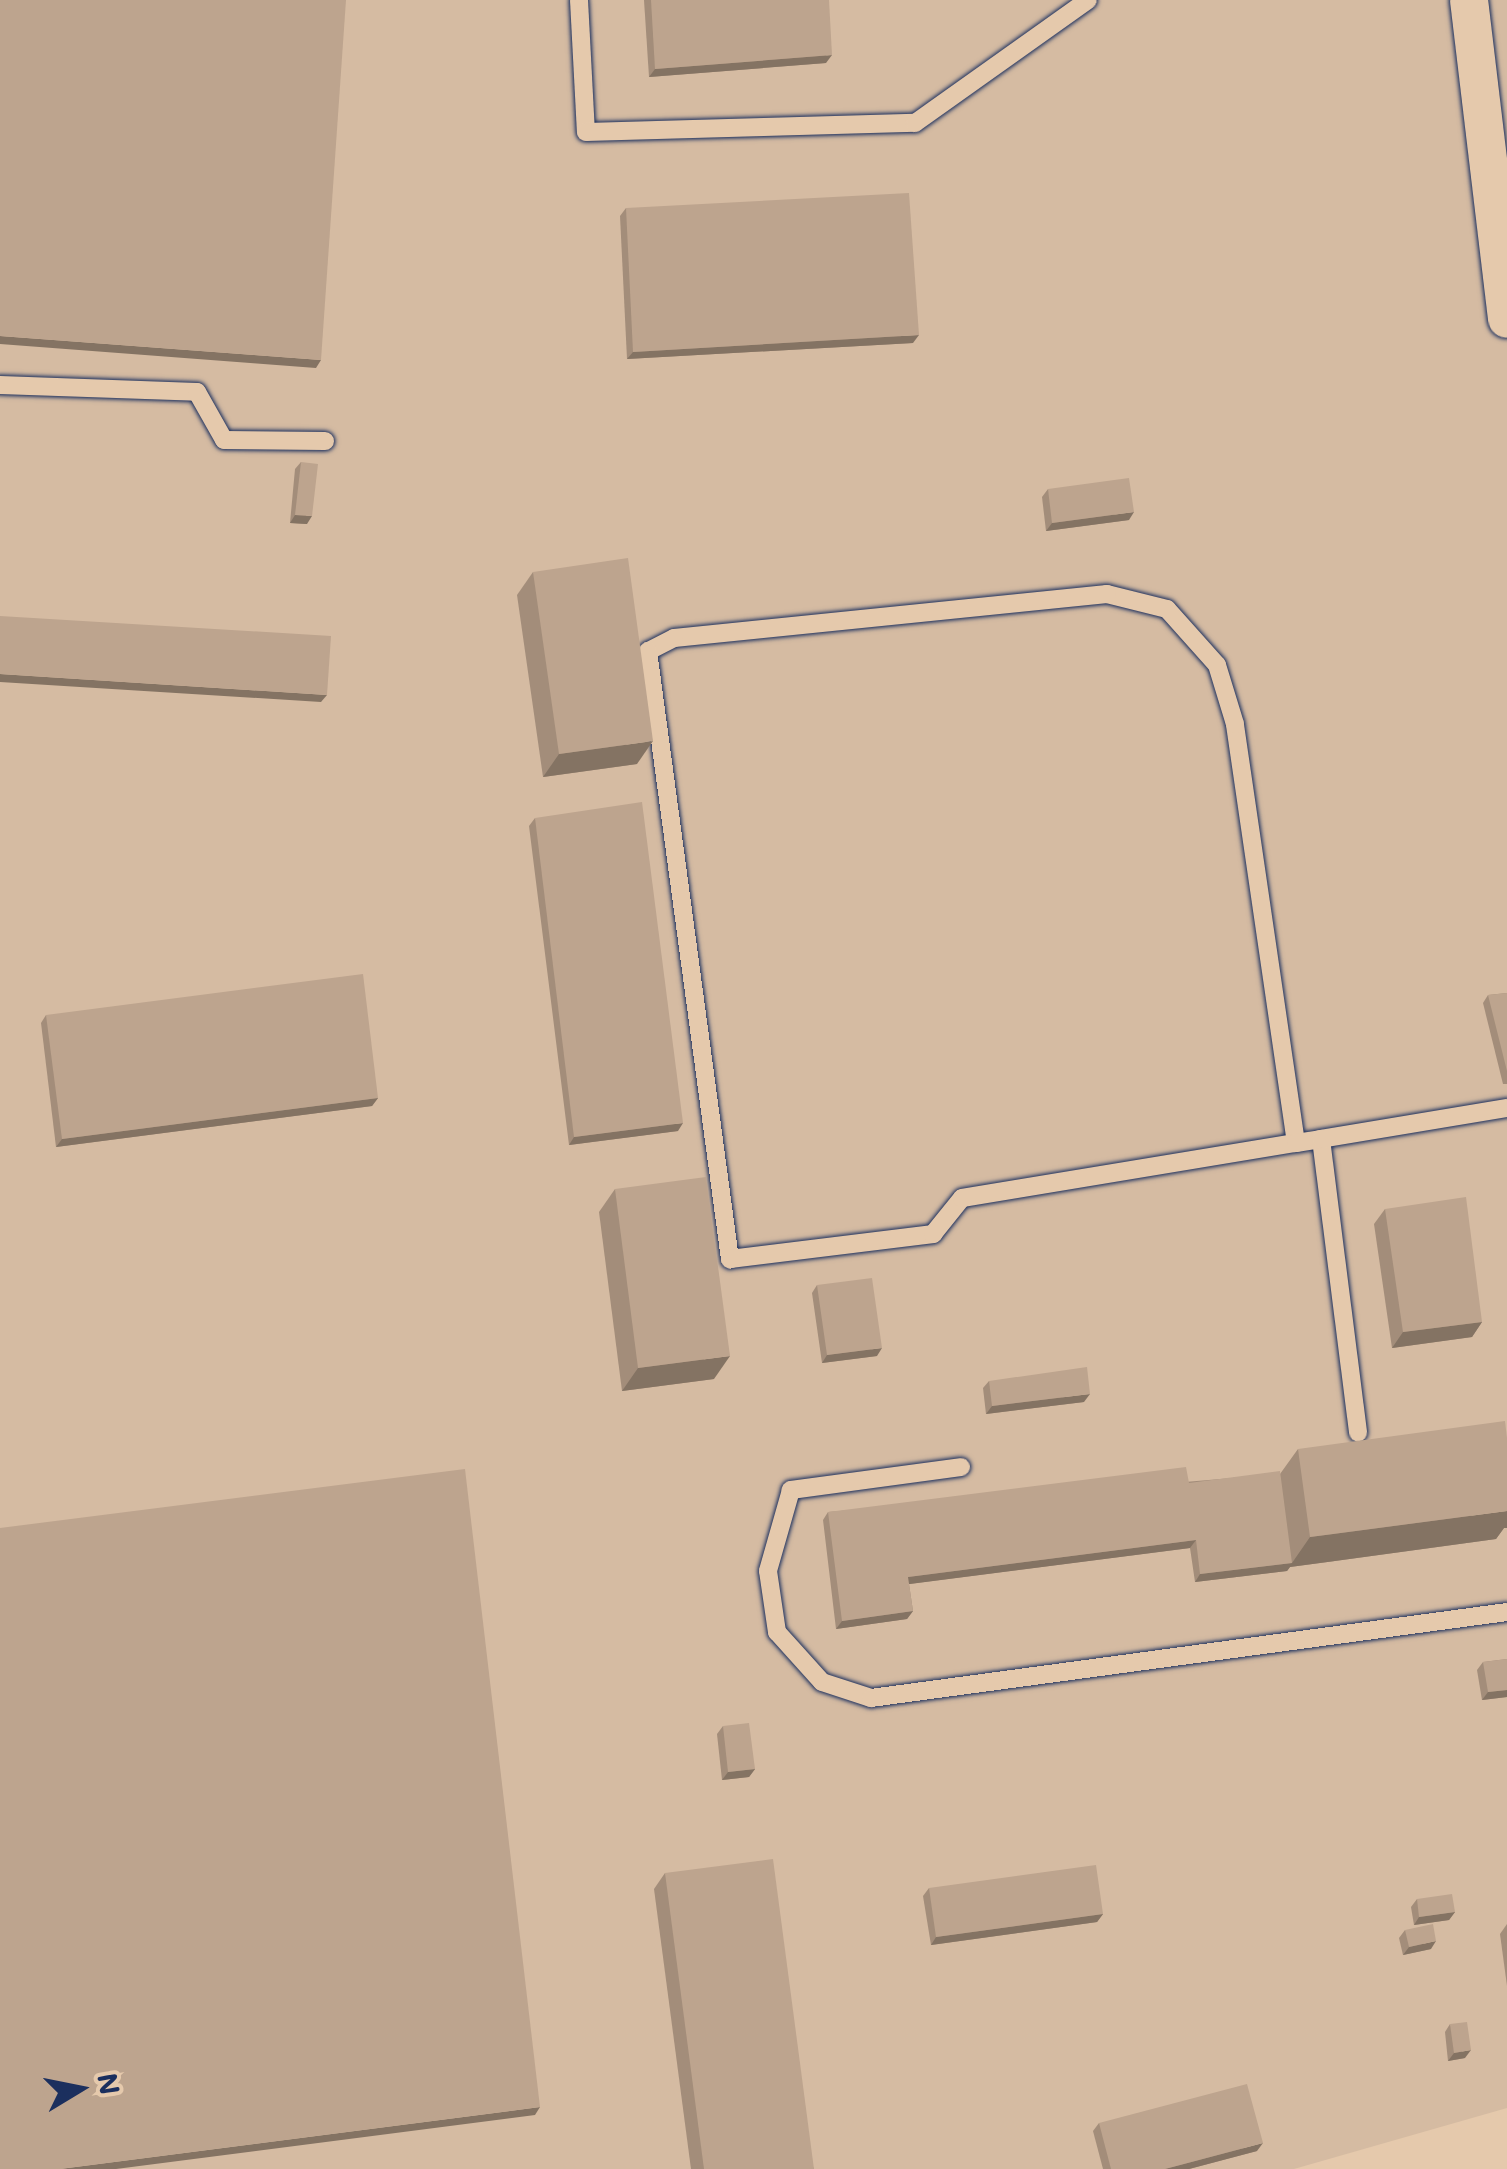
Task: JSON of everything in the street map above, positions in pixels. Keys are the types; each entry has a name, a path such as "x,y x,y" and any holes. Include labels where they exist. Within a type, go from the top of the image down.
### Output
{"street":[{"path":"1469,0 1507,319"}],"lane":[{"path":"578,0 586,132 915,123 1088,0"},
{"path":"0,385 197,392 224,440 326,441"},
{"path":"1296,1143 1235,724 1216,665 1168,609 1107,594 674,638 648,650 730,1259 933,1234 962,1198 1296,1143 1321,1138 1507,1108"},
{"path":"1321,1138 1358,1434"},
{"path":"961,1467 791,1490 768,1570 775,1616 822,1682 872,1698 1507,1612"}],"shaded area":[{"path":"0,0 1507,0 1507,2108 1294,2169 0,2169"}],"building":[{"path":"0,0 346,0 321,360 0,336"},
{"path":"651,0 829,0 832,55 655,69"},
{"path":"909,193 919,335 633,352 626,208"},
{"path":"301,462 318,464 312,516 295,515"},
{"path":"1129,478 1134,512 1052,523 1048,489"},
{"path":"628,558 653,741 559,754 533,572"},
{"path":"0,616 331,636 327,695 0,674"},
{"path":"642,802 683,1123 574,1137 535,818"},
{"path":"363,974 378,1098 62,1139 46,1015"},
{"path":"1507,993 1507,1071 1488,995"},
{"path":"706,1177 730,1356 638,1368 615,1189"},
{"path":"1466,1197 1482,1322 1403,1332 1385,1209"},
{"path":"872,1278 882,1348 827,1355 817,1285"},
{"path":"1087,1367 1090,1394 992,1406 989,1381"},
{"path":"1505,1421 1507,1511 1310,1537 1298,1449"},
{"path":"1186,1467 1189,1483 1280,1471 1292,1563 1200,1574 1196,1540 908,1577 913,1611 842,1621 828,1512"},
{"path":"465,1469 540,2107 60,2169 0,2169 0,1528"},
{"path":"1507,1659 1507,1690 1488,1692 1483,1662"},
{"path":"749,1723 755,1769 728,1772 723,1726"},
{"path":"773,1859 814,2169 704,2169 665,1873"},
{"path":"1096,1865 1103,1914 936,1937 929,1888"},
{"path":"1452,1894 1455,1912 1419,1917 1417,1899"},
{"path":"1433,1924 1436,1941 1409,1947 1405,1930"},
{"path":"1467,2022 1471,2050 1454,2053 1450,2024"},
{"path":"1247,2084 1263,2143 1165,2169 1111,2169 1099,2123"}]}
